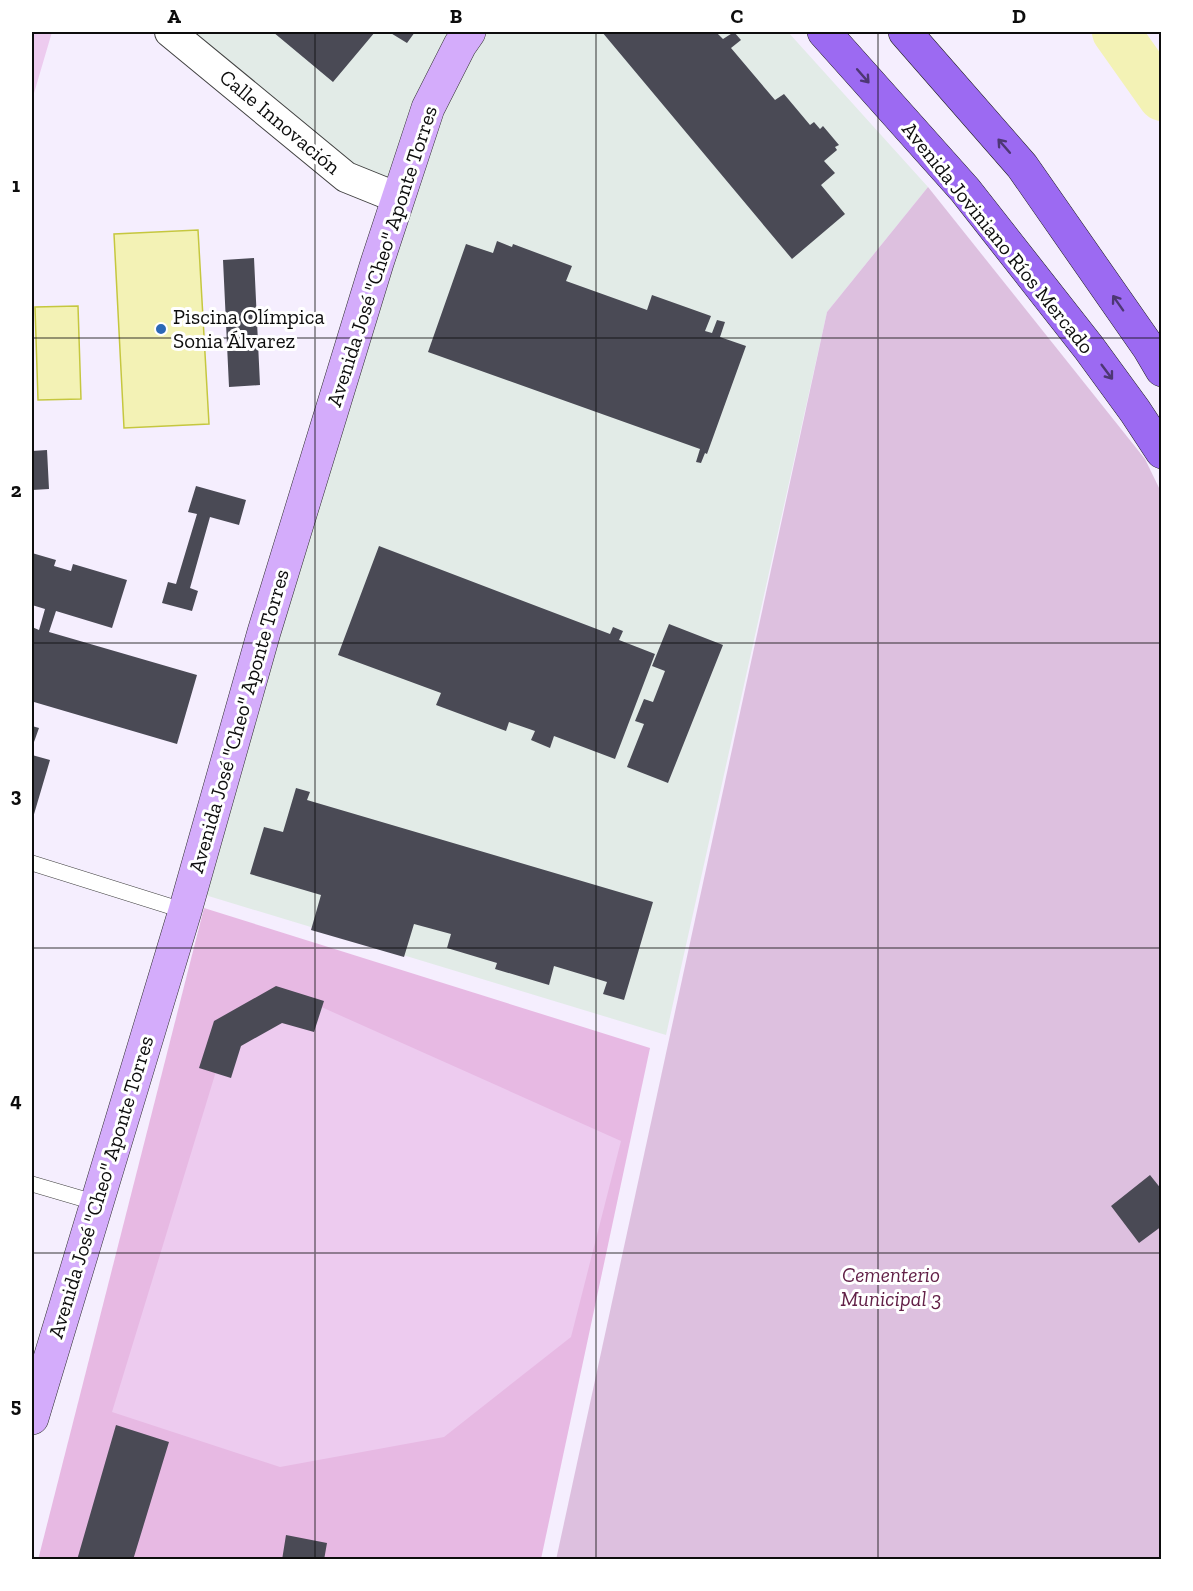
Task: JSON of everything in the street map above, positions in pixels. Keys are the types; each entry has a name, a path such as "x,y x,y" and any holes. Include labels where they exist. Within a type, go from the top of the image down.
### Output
{"main road":[{"name":"Avenida Joviniano Ríos Mercado","path":"825,32 964,190 1089,348 1136,411 1161,452"},
{"path":"905,32 1022,166 1149,348 1161,370"}],"street":[{"name":"Calle Innovación","path":"170,32 346,177 398,198"},
{"name":"Avenida José \"Cheo\" Aponte Torres","path":"32,1418 184,911 264,632 398,198 428,108 469,32"}],"lane":[{"path":"32,863 184,911"},
{"path":"32,1184 97,1203"}],"shaded area":[{"path":"32,32 52,32 32,100"},
{"path":"167,32 788,32 928,187 827,312 666,1035 192,891 398,203"},
{"name":"Piscina Olímpica Sonia Álvarez","path":"198,230 209,424 124,428 114,234"},
{"path":"78,306 81,399 38,400 35,307"},
{"path":"204,908 650,1048 541,1559 38,1560"},
{"path":"299,997 621,1141 571,1337 444,1437 280,1467 112,1412 228,1032"}],"green space":[{"name":"Cementerio Municipal 3","path":"928,187 1145,459 1161,492 1161,1559 556,1560 827,312"}],"building":[{"path":"273,32 375,32 333,82"},
{"path":"389,32 415,32 407,43"},
{"path":"602,32 716,32 723,39 734,32 741,40 731,48 775,100 784,94 810,125 814,122 820,129 823,126 839,145 835,147 837,150 824,161 835,173 821,185 845,214 792,259"},
{"path":"497,241 512,247 513,244 572,266 566,281 647,310 652,295 711,316 705,331 712,333 717,320 725,322 720,337 746,346 707,454 705,453 701,463 696,462 700,449 428,352 466,244 493,253"},
{"path":"254,258 260,385 229,387 223,260"},
{"path":"47,450 49,489 32,490 32,451"},
{"path":"196,486 246,500 239,525 210,517 190,588 198,591 192,611 162,603 168,582 176,584 197,514 188,512"},
{"path":"379,546 610,634 613,627 623,631 619,640 655,654 615,759 554,736 550,748 531,740 535,731 509,722 506,731 436,705 441,693 338,655"},
{"path":"32,553 56,560 54,566 71,571 73,564 127,580 112,628 56,611 49,632 197,675 177,744 34,702 32,709 32,627 39,630 45,609 32,605"},
{"path":"669,624 723,645 668,783 627,767 644,724 635,721 644,699 653,702 665,671 652,666"},
{"path":"32,726 39,728 34,742 32,741"},
{"path":"32,755 50,760 32,821"},
{"path":"296,788 310,792 307,800 653,902 624,1000 603,994 607,982 554,966 549,985 495,969 497,963 447,948 451,934 414,924 404,957 311,930 321,895 250,874 264,827 283,832"},
{"path":"276,986 324,1001 314,1032 282,1023 241,1046 231,1078 199,1068 214,1021"},
{"path":"1150,1175 1162,1190 1162,1226 1139,1243 1111,1206"},
{"path":"116,1425 169,1442 133,1560 77,1560"},
{"path":"286,1535 327,1543 324,1560 282,1560"}],"waterway":[{"path":"1116,32 1162,97"}],"place":[{"name":"Piscina Olímpica Sonia Álvarez","path":"161,329"}]}
